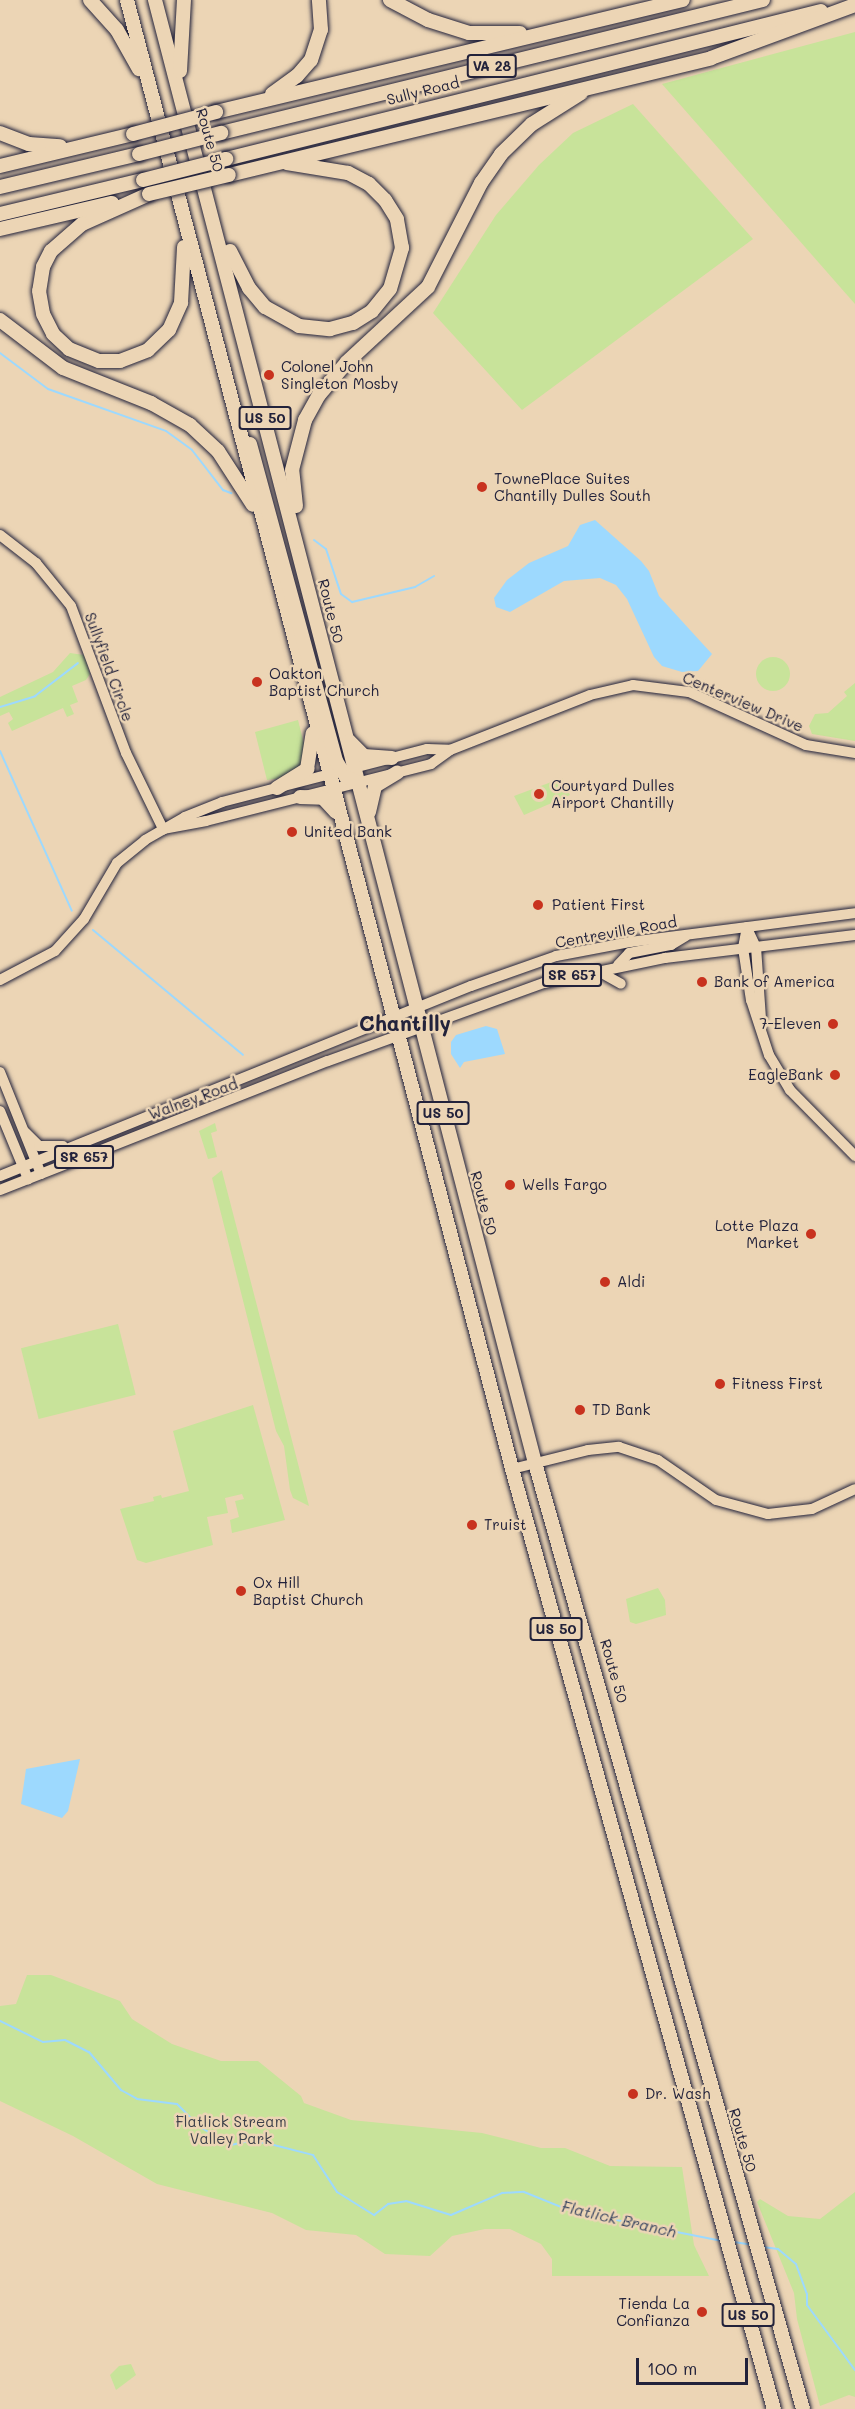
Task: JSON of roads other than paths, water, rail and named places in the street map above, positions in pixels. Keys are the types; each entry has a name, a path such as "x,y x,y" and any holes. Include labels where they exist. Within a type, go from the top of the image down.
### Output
{"highway":[{"path":"90,0 106,15 136,61 157,116"},
{"name":"Route 50","path":"127,0 314,716 369,829 535,1463 628,1780 751,2229 803,2409"},
{"name":"Route 50","path":"155,0 211,207 344,731 340,820 512,1469 774,2409"},
{"path":"183,106 179,46 184,0"},
{"path":"257,102 280,89 311,60 321,30 319,0"},
{"path":"390,0 428,21 469,33 558,30"},
{"path":"0,166 683,0"},
{"name":"Sully Road","path":"0,188 763,0"},
{"path":"0,229 737,50 855,4"},
{"name":"Sully Road","path":"0,214 855,4"},
{"path":"309,591 292,470 311,407 347,362 428,286 481,183 501,154 543,115 593,86"},
{"path":"0,133 44,146 107,140"},
{"path":"211,207 235,265 254,295 271,313 293,324 322,330 353,323 372,311 394,282 401,255 397,219 380,194 362,180 340,170 287,164 249,169"},
{"path":"149,194 75,228 59,241 43,267 39,291 43,314 60,342 79,354 99,361 130,359 156,344 169,330 181,303 185,273 180,209"},
{"path":"0,320 63,368 151,403 197,430 241,483 263,525"},
{"path":"229,392 258,463 343,778"},
{"path":"278,788 300,776 309,765 314,716"},
{"path":"344,731 360,754 392,758"},
{"path":"369,829 372,791 379,783 397,774"},
{"path":"300,797 323,798 340,820"}],"street":[{"name":"Sullyfield Circle","path":"0,535 43,570 71,606 126,753 163,828"},
{"name":"Centerview Drive","path":"343,778 397,774 430,764 450,750 597,693 648,684 689,692 806,745 855,753"},
{"name":"Centerview Drive","path":"343,778 392,758 427,749 450,750"},
{"path":"0,980 44,959 66,941 84,919 117,863 163,828 204,808 278,788 343,778"},
{"path":"163,828 300,797 343,778"},
{"name":"Centreville Road","path":"391,1018 556,956 688,934 855,913"},
{"path":"747,927 756,947 761,1031"},
{"path":"747,927 743,948 751,1000 776,1069 790,1090 855,1156"},
{"path":"618,965 629,953 671,945 688,934"},
{"name":"SR 657","path":"396,1036 506,995 595,970 743,948 855,935"},
{"path":"595,970 607,973 621,984"},
{"name":"Walney Road","path":"0,1176 391,1018"},
{"name":"Walney Road","path":"0,1191 396,1036"},
{"path":"0,1072 41,1174"},
{"path":"0,1111 28,1179"},
{"path":"25,1132 39,1146 72,1145"},
{"path":"512,1469 588,1450 619,1447 658,1460 716,1500 768,1514 812,1509 855,1490"}],"water":[{"path":"595,520 641,561 649,571 659,596 712,654 698,671 682,672 662,666 654,657 627,599 616,585 600,578 564,581 510,612 496,607 494,598 507,580 529,563 568,546 580,525"},
{"path":"486,1026 497,1029 505,1054 464,1062 460,1068 451,1054 451,1042 456,1035"},
{"path":"80,1759 68,1811 62,1818 21,1804 26,1769"}],"waterway":[{"path":"0,353 48,389 166,431 192,450 223,490 231,493"},
{"path":"314,540 326,549 341,594 352,602 415,587 434,576"},
{"path":"0,707 35,696 78,663"},
{"path":"0,751 72,911"},
{"path":"93,930 243,1055"},
{"name":"Flatlick Branch","path":"0,2021 43,2042 65,2040 89,2052 121,2090 137,2099 177,2104 200,2127 231,2145 248,2141 266,2143 313,2155 337,2192 374,2215 388,2204 406,2201 451,2215 502,2193 524,2192 571,2211 722,2241"},
{"name":"Flatlick Branch","path":"734,2242 752,2245"},
{"name":"Flatlick Branch","path":"763,2247 778,2249 796,2264 807,2294 807,2305 855,2370"}],"place":[{"name":"Colonel John Singleton Mosby","path":"269,375"},
{"name":"TownePlace Suites Chantilly Dulles South","path":"482,487"},
{"name":"Oakton Baptist Church","path":"257,682"},
{"name":"Courtyard Dulles Airport Chantilly","path":"539,794"},
{"name":"United Bank","path":"292,832"},
{"name":"Patient First","path":"538,905"},
{"name":"Bank of America","path":"702,982"},
{"name":"7-Eleven","path":"833,1024"},
{"name":"EagleBank","path":"835,1075"},
{"name":"Wells Fargo","path":"510,1185"},
{"name":"Lotte Plaza Market","path":"811,1234"},
{"name":"Aldi","path":"605,1282"},
{"name":"Fitness First","path":"720,1384"},
{"name":"TD Bank","path":"580,1410"},
{"name":"Truist","path":"472,1525"},
{"name":"Ox Hill Baptist Church","path":"241,1591"},
{"name":"Dr. Wash","path":"633,2094"},
{"name":"Tienda La Confianza","path":"702,2312"}],"district":[{"name":"Chantilly","path":"405,1023"}],"park label":[{"name":"Flatlick Stream Valley Park","path":"231,2130"}]}
